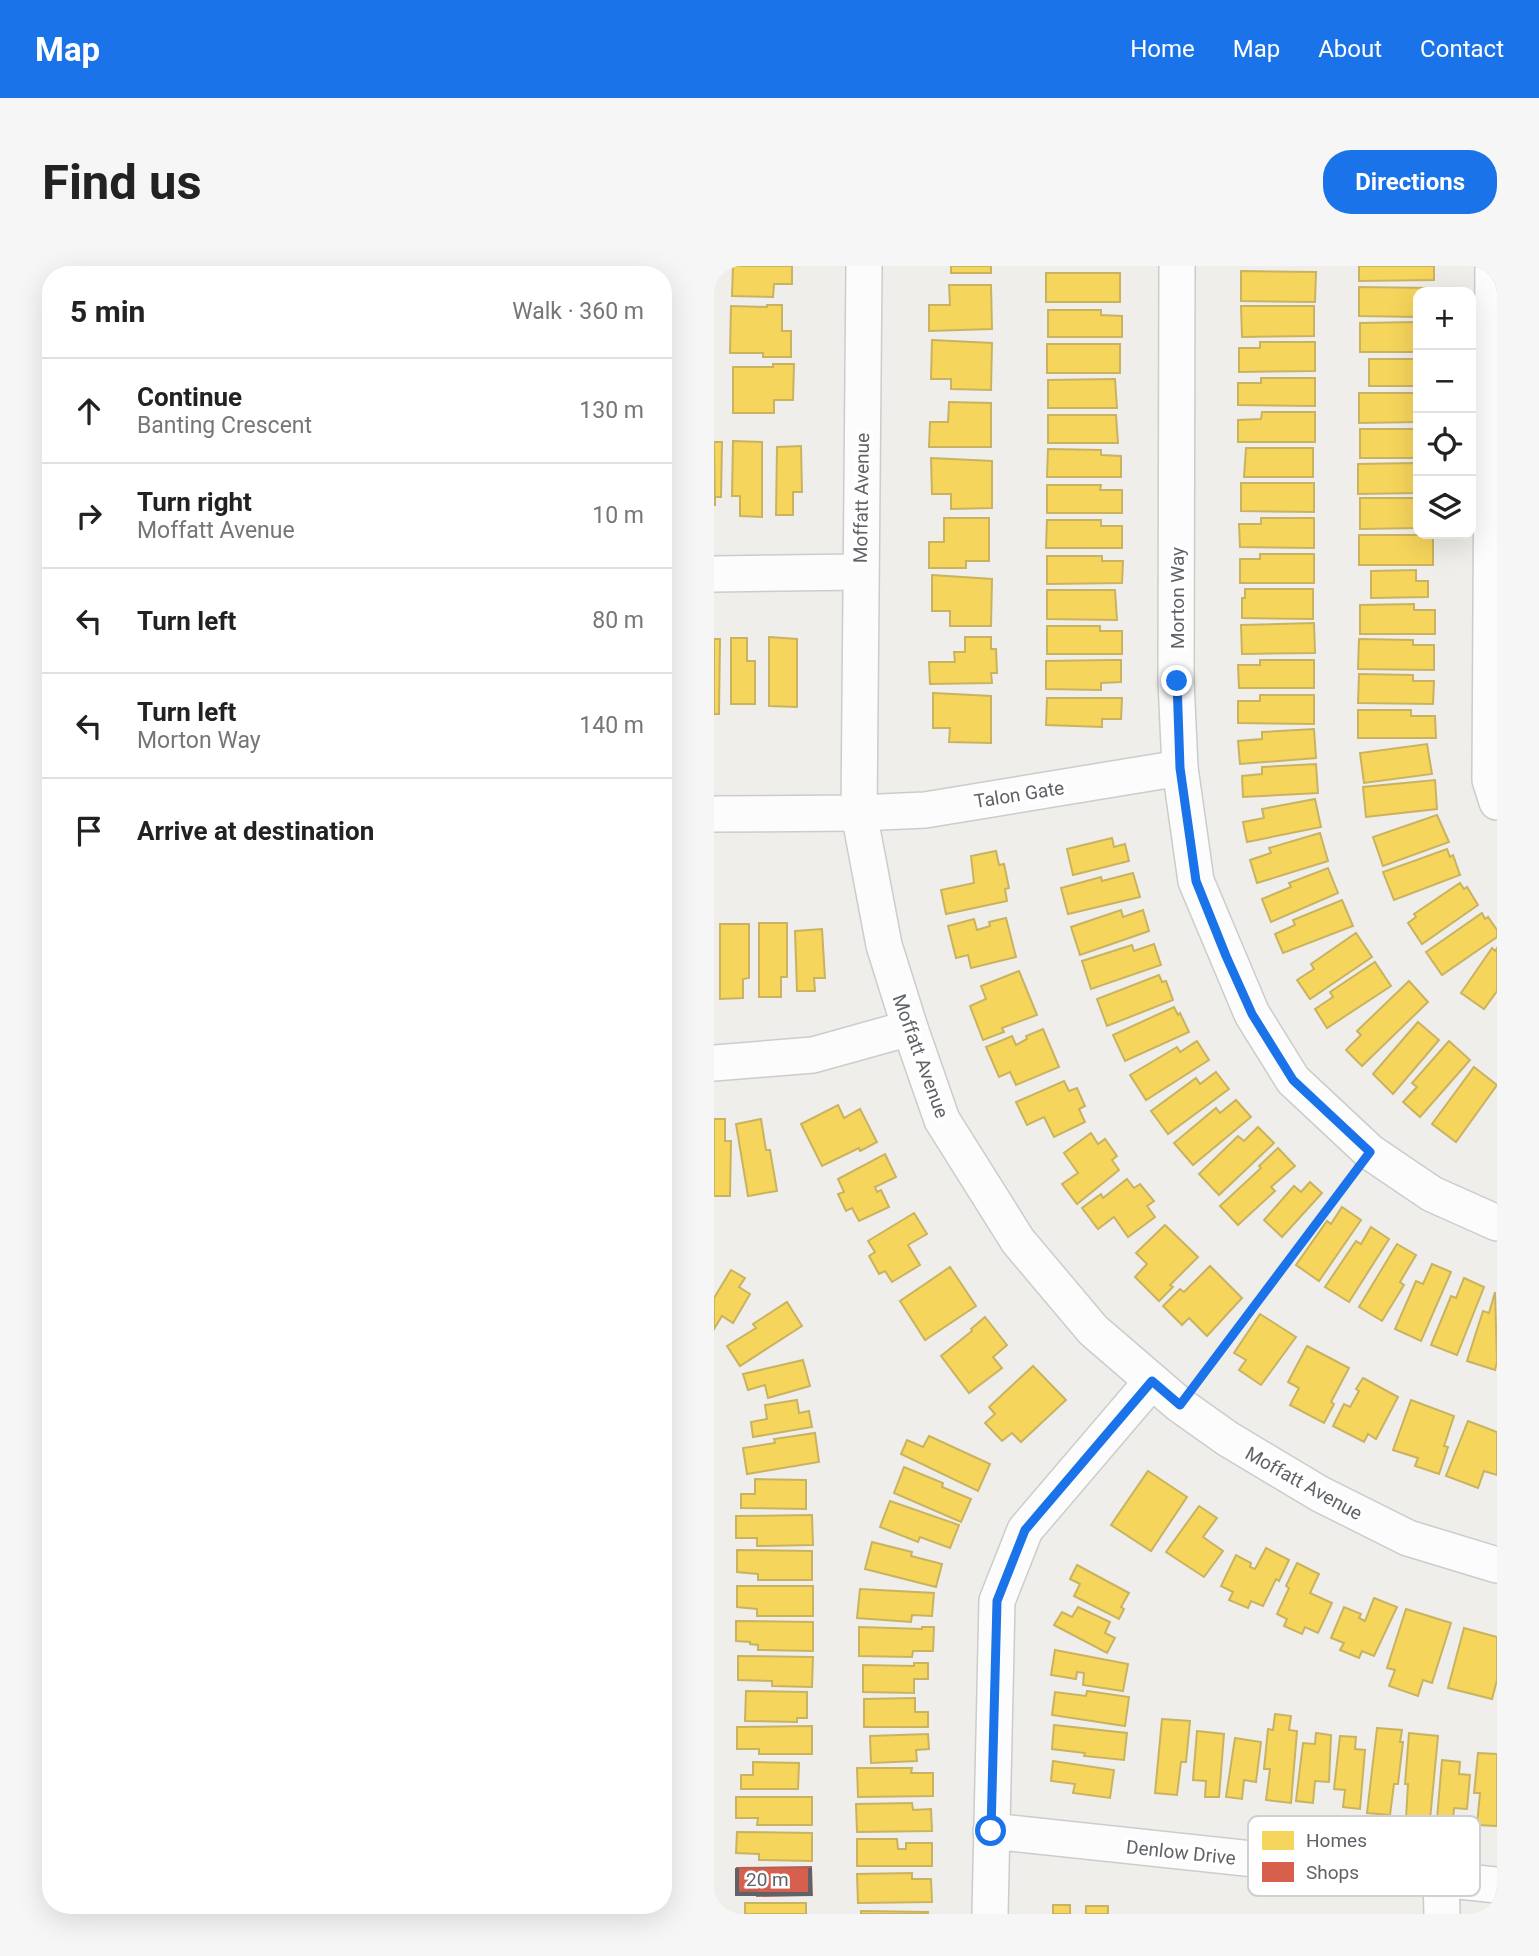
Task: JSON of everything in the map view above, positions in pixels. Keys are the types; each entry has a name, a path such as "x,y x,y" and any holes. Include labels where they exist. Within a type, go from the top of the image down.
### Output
{"street":[{"name":"Moffatt Avenue","path":"863,266 859,813 884,945 942,1120 1018,1241 1093,1330 1180,1405 1228,1440 1320,1494 1408,1538 1497,1565"},
{"name":"Morton Way","path":"1177,266 1177,681 1180,768 1196,881 1252,1014 1293,1080 1370,1152 1432,1194 1495,1219"},
{"path":"1493,266 1490,780 1497,802"},
{"path":"714,574 860,572"},
{"name":"Talon Gate","path":"714,814 925,810 1180,768"},
{"path":"714,1063 813,1055 910,1028"},
{"path":"990,1914 997,1601 1025,1530 1152,1381"},
{"name":"Denlow Drive","path":"991,1831 1248,1859"},
{"path":"1441,1896 1442,1914"}],"path":[{"path":"1180,1405 1370,1152"}],"building: Homes":[{"path":"733,266 792,266 792,284 774,284 773,297 732,296"},
{"path":"951,266 991,266 991,273 951,273"},
{"path":"1359,266 1434,266 1434,280 1359,281"},
{"path":"1241,271 1316,272 1315,302 1241,301"},
{"path":"1046,273 1120,273 1120,302 1046,302"},
{"path":"949,285 991,285 992,329 929,331 929,305 950,305"},
{"path":"1359,287 1413,288 1413,317 1359,316"},
{"path":"782,305 782,331 791,331 791,357 763,357 763,353 730,353 731,306"},
{"path":"1241,306 1314,306 1314,336 1242,337"},
{"path":"1048,310 1101,310 1101,315 1122,316 1122,337 1048,337"},
{"path":"1413,322 1413,352 1360,352 1360,323"},
{"path":"932,340 992,343 991,390 951,389 951,379 931,379"},
{"path":"1260,342 1315,342 1315,371 1239,372 1239,348 1260,348"},
{"path":"1047,344 1120,344 1120,373 1047,373"},
{"path":"1369,359 1413,359 1413,386 1369,386"},
{"path":"773,364 794,364 793,400 774,400 774,413 733,413 733,367 773,367"},
{"path":"1261,378 1315,378 1315,406 1238,405 1238,383 1261,383"},
{"path":"1115,379 1117,408 1048,408 1048,380"},
{"path":"1359,393 1413,393 1413,422 1359,423"},
{"path":"949,402 991,403 991,447 929,447 930,422 948,422"},
{"path":"1262,412 1315,412 1315,442 1238,442 1238,420 1261,419"},
{"path":"1048,415 1116,415 1118,443 1048,443"},
{"path":"1360,429 1413,429 1413,458 1360,458"},
{"path":"733,441 762,442 762,517 740,516 740,496 732,496"},
{"path":"714,442 722,442 721,497 715,497 715,506"},
{"path":"801,446 802,492 793,492 793,515 776,515 777,447"},
{"path":"1246,448 1313,448 1313,477 1244,477"},
{"path":"1048,449 1101,450 1101,455 1121,456 1121,477 1047,477"},
{"path":"931,458 992,461 992,508 951,509 951,494 932,494"},
{"path":"1413,463 1413,493 1358,494 1358,464"},
{"path":"1241,483 1314,483 1314,512 1241,511"},
{"path":"1047,485 1101,485 1100,490 1122,490 1122,513 1047,513"},
{"path":"1360,498 1413,498 1413,528 1360,529"},
{"path":"944,518 989,518 989,561 966,561 966,568 929,568 929,542 944,542"},
{"path":"1261,518 1314,518 1314,548 1240,547 1239,524 1261,524"},
{"path":"1047,520 1101,520 1101,526 1122,526 1122,548 1046,548"},
{"path":"1359,535 1413,535 1413,539 1433,539 1433,565 1359,565"},
{"path":"1260,554 1314,554 1314,583 1240,583 1240,559 1260,559"},
{"path":"1047,556 1102,556 1102,561 1123,561 1122,583 1047,584"},
{"path":"1416,570 1416,581 1428,581 1428,597 1371,598 1371,571"},
{"path":"932,575 992,579 991,626 950,626 950,611 932,611"},
{"path":"1245,589 1313,589 1313,619 1242,618"},
{"path":"1047,590 1115,590 1117,620 1047,619"},
{"path":"1414,604 1414,610 1435,610 1435,634 1360,634 1360,605"},
{"path":"1314,623 1315,653 1242,654 1241,625"},
{"path":"1047,626 1100,626 1100,631 1122,631 1122,654 1047,654"},
{"path":"769,637 797,639 797,707 769,706"},
{"path":"965,637 991,637 991,649 996,649 997,673 991,673 992,683 930,684 929,662 955,662 954,652 965,652"},
{"path":"731,638 747,638 747,661 755,661 755,704 731,704"},
{"path":"714,639 720,639 719,714 714,714"},
{"path":"1359,639 1413,640 1413,645 1434,645 1434,670 1358,669"},
{"path":"1121,660 1121,682 1101,683 1101,690 1046,689 1046,661"},
{"path":"1260,660 1314,660 1314,688 1239,688 1238,665 1260,665"},
{"path":"1359,674 1413,675 1413,681 1434,681 1433,704 1358,703"},
{"path":"933,693 991,696 991,743 949,742 950,728 933,728"},
{"path":"1260,695 1314,695 1314,724 1238,723 1238,701 1260,701"},
{"path":"1047,698 1122,698 1121,719 1102,719 1102,727 1046,725"},
{"path":"1358,710 1411,710 1411,716 1435,716 1436,738 1358,738"},
{"path":"1314,729 1316,758 1240,764 1238,741 1262,739 1262,732"},
{"path":"1427,744 1432,774 1364,783 1360,753"},
{"path":"1316,764 1318,793 1243,797 1242,776 1262,774 1262,767"},
{"path":"1435,780 1437,809 1366,817 1363,787"},
{"path":"1315,799 1321,827 1247,842 1243,822 1264,818 1262,809"},
{"path":"1437,815 1449,842 1383,866 1373,837"},
{"path":"1320,833 1328,861 1257,883 1250,860 1271,853 1269,848"},
{"path":"1112,838 1114,847 1125,844 1129,861 1073,875 1067,849"},
{"path":"1447,849 1450,857 1453,855 1460,875 1394,900 1383,872"},
{"path":"996,851 999,865 1004,864 1009,888 1005,889 1007,901 946,914 941,890 974,883 971,856"},
{"path":"1328,868 1338,893 1271,922 1262,899 1291,887 1289,883"},
{"path":"1133,873 1140,897 1068,914 1061,888 1101,877 1102,881"},
{"path":"1460,883 1464,889 1467,887 1478,905 1422,944 1408,923 1416,917 1414,914"},
{"path":"1342,900 1353,926 1283,953 1275,934 1295,925 1293,920"},
{"path":"1121,910 1123,917 1143,910 1149,931 1080,955 1071,927"},
{"path":"1482,913 1497,930 1497,937 1442,975 1426,952"},
{"path":"1006,918 1016,957 971,968 968,955 956,958 948,926 974,919 977,930 990,926 989,922"},
{"path":"759,923 787,923 787,977 781,977 781,997 759,997"},
{"path":"720,924 749,924 749,978 743,979 743,998 720,999"},
{"path":"822,929 825,978 814,978 815,991 797,991 795,931"},
{"path":"1356,933 1372,957 1310,999 1297,980 1314,969 1311,964"},
{"path":"1154,944 1161,965 1091,989 1082,961 1132,945 1134,951"},
{"path":"1492,948 1495,951 1497,948 1497,991 1484,1009 1461,993"},
{"path":"1375,962 1391,986 1327,1028 1315,1009 1333,997 1330,992"},
{"path":"1019,971 1037,1015 1002,1028 1004,1032 983,1040 970,1006 986,999 981,986"},
{"path":"1159,975 1162,982 1166,981 1173,1000 1107,1026 1097,999"},
{"path":"1409,981 1428,1002 1362,1066 1346,1050 1361,1035 1357,1031"},
{"path":"1174,1007 1189,1032 1125,1061 1113,1035"},
{"path":"1418,1022 1439,1040 1393,1094 1373,1074"},
{"path":"1043,1029 1059,1067 1016,1085 1010,1072 999,1077 986,1047 1012,1036 1016,1045 1027,1039 1026,1036"},
{"path":"1197,1041 1209,1060 1146,1100 1130,1075 1177,1047 1180,1052"},
{"path":"1449,1041 1470,1060 1420,1117 1403,1102 1417,1087 1412,1083"},
{"path":"1474,1067 1497,1085 1456,1142 1432,1124"},
{"path":"1216,1072 1229,1089 1168,1134 1151,1111 1196,1078 1200,1084"},
{"path":"1064,1081 1069,1091 1077,1088 1085,1106 1079,1109 1085,1122 1054,1137 1044,1117 1027,1125 1016,1102"},
{"path":"1236,1100 1251,1117 1193,1165 1174,1143 1216,1108 1220,1113"},
{"path":"838,1105 844,1118 860,1109 877,1142 822,1166 801,1124"},
{"path":"714,1119 725,1119 725,1141 731,1141 730,1196 714,1196"},
{"path":"761,1119 777,1191 748,1196 736,1124"},
{"path":"1258,1127 1274,1143 1219,1195 1199,1174 1238,1136 1244,1141"},
{"path":"1091,1133 1098,1144 1105,1139 1117,1156 1112,1160 1119,1170 1077,1204 1062,1184 1078,1173 1064,1153"},
{"path":"1278,1148 1295,1166 1271,1187 1275,1191 1238,1225 1220,1206 1261,1168 1259,1166"},
{"path":"885,1154 896,1177 875,1187 877,1192 881,1190 889,1207 859,1221 852,1208 846,1211 838,1194 844,1192 838,1179"},
{"path":"1127,1179 1134,1188 1140,1184 1154,1201 1147,1206 1155,1217 1128,1237 1114,1217 1098,1229 1082,1208 1101,1194 1103,1198"},
{"path":"1310,1182 1322,1193 1282,1237 1264,1220 1294,1186 1301,1192"},
{"path":"1342,1207 1361,1220 1319,1281 1296,1265 1327,1221 1331,1224"},
{"path":"914,1213 927,1234 908,1245 920,1265 892,1282 885,1271 879,1274 869,1256 875,1252 868,1241"},
{"path":"1165,1225 1198,1257 1170,1285 1173,1287 1159,1301 1135,1277 1147,1264 1136,1253"},
{"path":"1371,1227 1389,1239 1349,1302 1325,1287 1356,1241 1361,1244"},
{"path":"1397,1244 1416,1255 1400,1282 1404,1285 1382,1321 1359,1307"},
{"path":"1432,1264 1451,1272 1421,1341 1395,1329 1416,1281 1423,1284"},
{"path":"1210,1266 1242,1298 1207,1336 1189,1318 1182,1325 1163,1306 1180,1289 1184,1292"},
{"path":"950,1267 976,1306 925,1340 900,1301"},
{"path":"731,1270 745,1278 739,1287 750,1294 733,1323 722,1316 714,1329 714,1298"},
{"path":"1464,1278 1484,1287 1457,1355 1431,1345 1451,1296 1456,1298"},
{"path":"1495,1292 1495,1370 1467,1361 1483,1311 1489,1313"},
{"path":"787,1302 802,1326 740,1366 727,1346 756,1328 753,1324"},
{"path":"1260,1314 1296,1337 1261,1385 1239,1370 1246,1360 1234,1353"},
{"path":"985,1317 1007,1345 993,1357 1002,1368 969,1393 941,1356"},
{"path":"1307,1346 1349,1368 1331,1402 1334,1404 1324,1423 1290,1405 1299,1388 1288,1382"},
{"path":"803,1360 810,1386 768,1398 765,1385 748,1390 743,1374"},
{"path":"1033,1366 1066,1400 1021,1442 1012,1433 1002,1441 985,1423 995,1414 989,1407"},
{"path":"1363,1378 1398,1397 1376,1439 1368,1434 1364,1442 1333,1426 1344,1404 1350,1407"},
{"path":"797,1400 799,1413 809,1411 812,1427 753,1437 751,1422 767,1419 765,1405"},
{"path":"1411,1400 1454,1416 1444,1446 1448,1447 1439,1474 1415,1466 1418,1458 1393,1450"},
{"path":"1468,1421 1497,1432 1497,1475 1484,1471 1478,1488 1446,1476"},
{"path":"815,1433 819,1462 747,1474 743,1448 775,1443 774,1439"},
{"path":"929,1436 990,1464 978,1491 901,1454 907,1440 923,1447"},
{"path":"904,1467 943,1483 942,1487 971,1499 961,1522 894,1493"},
{"path":"1148,1471 1187,1497 1151,1551 1111,1525"},
{"path":"755,1479 806,1480 806,1509 741,1508 741,1494 755,1494"},
{"path":"890,1501 959,1525 950,1548 920,1537 918,1542 880,1527"},
{"path":"1199,1506 1217,1518 1203,1537 1223,1551 1204,1577 1166,1552"},
{"path":"812,1515 813,1545 757,1546 757,1538 736,1538 736,1516"},
{"path":"872,1542 912,1552 911,1556 942,1564 936,1587 865,1569"},
{"path":"1266,1548 1289,1560 1263,1606 1251,1601 1248,1608 1229,1600 1233,1592 1221,1586 1236,1555 1251,1563 1250,1567 1255,1569"},
{"path":"737,1550 812,1551 812,1580 758,1580 758,1574 737,1572"},
{"path":"1297,1563 1319,1574 1310,1593 1332,1603 1318,1633 1305,1627 1302,1634 1284,1626 1287,1619 1277,1614"},
{"path":"1077,1565 1129,1593 1121,1607 1124,1609 1119,1619 1074,1596 1080,1584 1070,1579"},
{"path":"737,1586 813,1586 813,1616 757,1616 757,1609 737,1607"},
{"path":"860,1589 934,1593 932,1616 912,1615 911,1622 857,1618"},
{"path":"1374,1598 1397,1607 1374,1656 1362,1651 1359,1658 1340,1650 1344,1643 1331,1638 1344,1607 1361,1614 1359,1618 1365,1621"},
{"path":"1078,1607 1110,1622 1105,1633 1115,1638 1107,1653 1054,1625 1062,1612 1072,1617"},
{"path":"1406,1609 1451,1623 1432,1683 1423,1680 1418,1696 1389,1686 1395,1670 1387,1668"},
{"path":"736,1621 813,1622 813,1651 758,1650 758,1645 736,1641"},
{"path":"859,1627 934,1627 933,1651 913,1651 912,1657 859,1656"},
{"path":"1464,1628 1497,1637 1497,1680 1492,1699 1448,1688"},
{"path":"1055,1650 1128,1664 1123,1691 1083,1685 1084,1673 1077,1672 1076,1679 1051,1675"},
{"path":"738,1656 813,1657 812,1687 772,1686 772,1681 738,1680"},
{"path":"914,1663 928,1663 928,1679 914,1679 914,1693 863,1692 863,1665 914,1666"},
{"path":"746,1691 807,1692 807,1718 797,1718 797,1722 745,1721"},
{"path":"1087,1691 1129,1697 1125,1726 1052,1715 1055,1692 1086,1696"},
{"path":"915,1698 915,1712 928,1712 928,1727 864,1727 864,1699"},
{"path":"1275,1714 1291,1716 1289,1730 1297,1731 1291,1803 1266,1800 1270,1769 1264,1769 1268,1729 1273,1730"},
{"path":"1162,1719 1190,1721 1186,1762 1181,1762 1177,1795 1155,1793"},
{"path":"1054,1725 1127,1733 1124,1760 1052,1749"},
{"path":"812,1726 812,1754 759,1754 759,1749 737,1749 737,1727"},
{"path":"1377,1728 1402,1730 1398,1784 1394,1784 1390,1815 1367,1813"},
{"path":"1197,1731 1224,1734 1219,1797 1205,1797 1206,1781 1193,1780"},
{"path":"1316,1733 1331,1735 1329,1782 1315,1781 1313,1803 1296,1801 1303,1743 1315,1744"},
{"path":"1409,1733 1438,1736 1430,1816 1406,1816 1408,1784 1405,1784"},
{"path":"928,1734 929,1749 916,1750 917,1761 871,1763 870,1736"},
{"path":"1340,1736 1356,1737 1355,1749 1365,1750 1360,1809 1343,1807 1345,1790 1334,1789"},
{"path":"1235,1738 1261,1742 1256,1782 1244,1780 1242,1799 1226,1797"},
{"path":"1478,1753 1497,1754 1497,1826 1480,1825 1478,1816 1480,1793 1474,1793"},
{"path":"1442,1760 1460,1762 1459,1774 1470,1775 1467,1809 1454,1808 1453,1816 1437,1816"},
{"path":"1053,1761 1114,1770 1110,1798 1073,1793 1075,1784 1051,1781"},
{"path":"753,1762 799,1763 798,1789 741,1789 741,1775 753,1775"},
{"path":"857,1768 912,1768 911,1773 933,1773 933,1796 858,1797"},
{"path":"736,1797 812,1797 812,1825 757,1825 758,1818 736,1818"},
{"path":"912,1803 913,1810 931,1809 932,1831 857,1832 856,1804"},
{"path":"737,1832 812,1833 812,1861 759,1860 759,1854 736,1853"},
{"path":"857,1839 897,1839 898,1849 906,1849 906,1843 932,1843 932,1866 857,1866"},
{"path":"912,1873 912,1879 931,1879 932,1902 858,1903 857,1874"},
{"path":"745,1903 806,1903 806,1914 745,1914"},
{"path":"1053,1905 1070,1905 1070,1914 1053,1914"},
{"path":"1086,1906 1108,1906 1108,1914 1086,1914"},
{"path":"861,1911 928,1912 928,1914 861,1914"}],"building: Shops":[{"path":"811,1867 812,1895 757,1896 757,1891 737,1891 737,1868"}],"route":[{"path":"991,1831 997,1601 1025,1530 1152,1381 1180,1405 1370,1152 1293,1080 1252,1014 1226,956 1196,881 1180,768 1177,681"}]}
